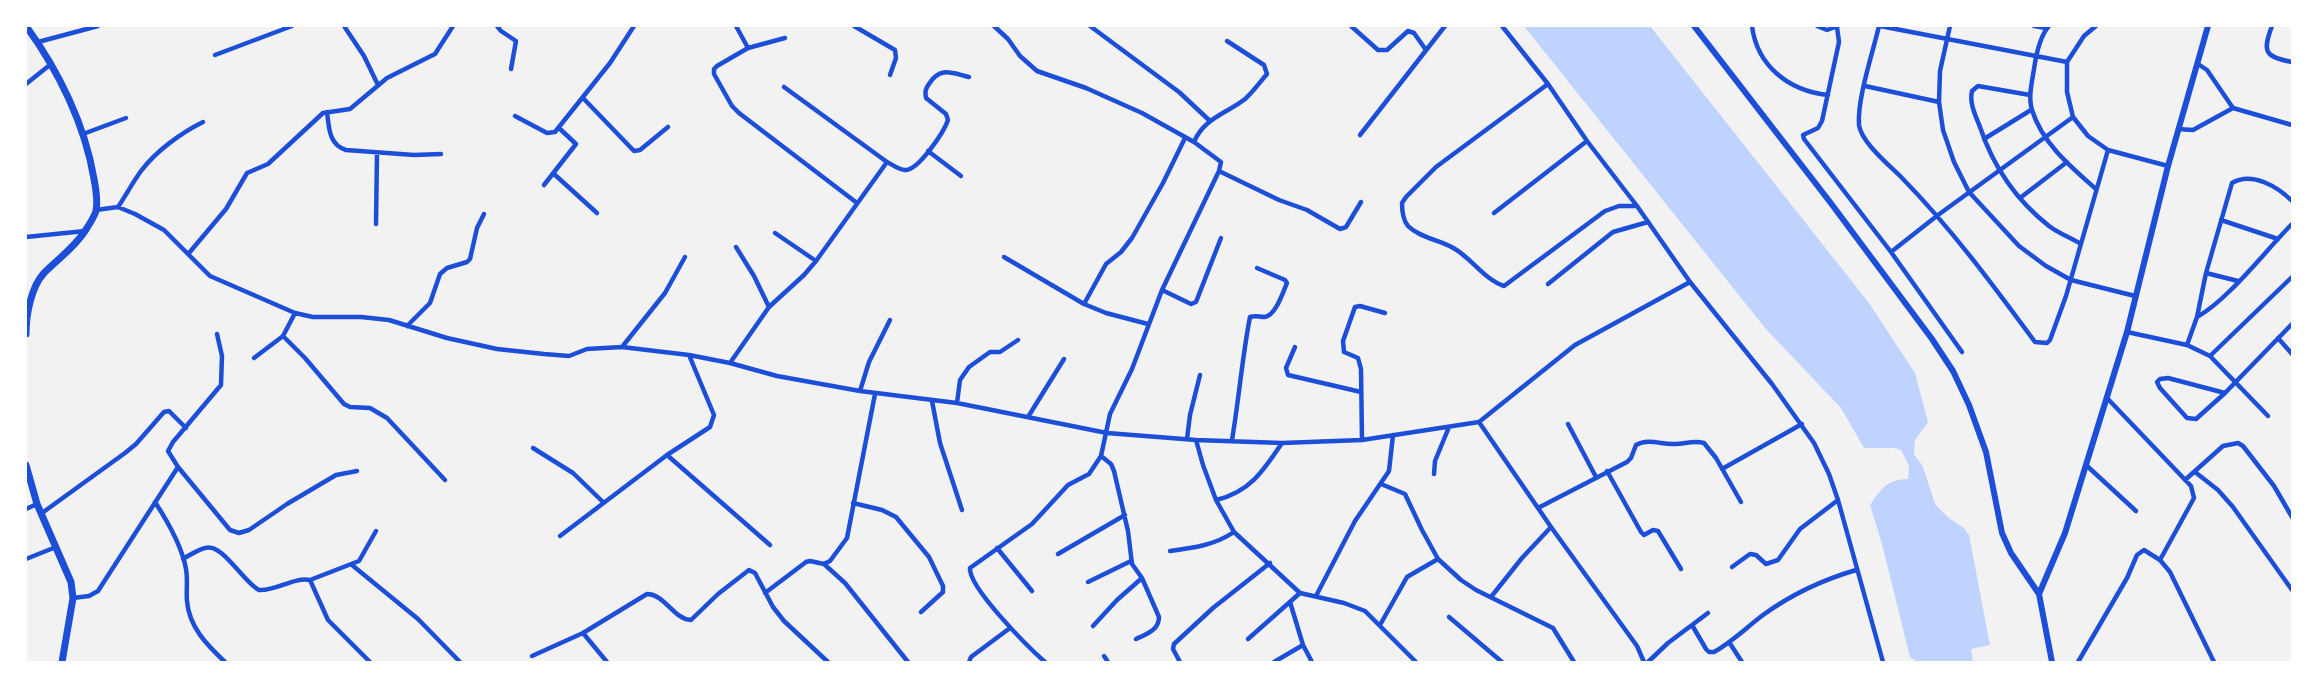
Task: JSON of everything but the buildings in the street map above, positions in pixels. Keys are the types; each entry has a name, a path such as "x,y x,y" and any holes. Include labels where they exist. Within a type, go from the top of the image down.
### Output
{"main road":[{"path":"26,26 51,64 83,134 92,166 96,193 96,210 86,231 72,248 42,275 34,289 26,334"},
{"path":"1694,26 1830,202 1932,339 1953,371 1969,405 1986,452 2002,533 2011,553 2039,594 2052,663"},
{"path":"2039,594 2065,533 2127,332 2168,166 2208,26"},
{"path":"26,465 37,504 71,582 73,598 62,663"}],"street":[{"path":"38,42 98,26"},
{"path":"215,55 292,26"},
{"path":"344,26 364,57 378,85"},
{"path":"189,253 226,209 246,174 268,164 319,116 327,112 350,109 378,85 435,54 453,26"},
{"path":"497,26 516,41 511,69"},
{"path":"515,116 547,133 553,133 610,63 634,26"},
{"path":"736,26 747,48"},
{"path":"854,26 895,50 896,58 890,75"},
{"path":"994,26 1037,72 1106,96 1142,113 1194,142 1219,158 1221,162 1219,171 1162,290 1132,369 1110,414 1101,456 1089,474 1068,485 1032,524 970,568 970,575 1010,628 1045,663"},
{"path":"1090,26 1179,93 1209,121"},
{"path":"1351,26 1378,50 1387,50 1408,31 1414,33 1426,50"},
{"path":"1360,135 1445,26"},
{"path":"1502,26 1548,84 1690,282 1802,424 1824,460 1838,500 1883,663"},
{"path":"1752,26 1758,48 1774,72 1797,87 1828,95"},
{"path":"1817,26 1827,30 1838,26 1839,42 1820,125 1803,135 1804,139 1891,252 1962,352"},
{"path":"2067,62 1880,26 1865,86 1859,126 1874,149 1938,215 2035,342 2044,343 2050,340 2071,280 2108,150"},
{"path":"1950,26 1940,71 1939,102 1943,130 1954,162 1969,192 2019,246 2046,266 2071,280 2135,296"},
{"path":"2034,26 2048,27 2036,56 2030,95 2031,110 2045,137 2096,189"},
{"path":"2096,26 2084,36 2067,62 2067,92 2073,117 2088,136 2108,150 2168,166"},
{"path":"2272,26 2266,45 2269,54 2275,59 2292,62"},
{"path":"785,38 747,48 714,69 714,74 732,106 857,203"},
{"path":"1194,142 1197,134 1209,121 1247,97 1267,74 1264,65 1227,41"},
{"path":"26,84 51,64"},
{"path":"2198,64 2207,69 2233,108 2292,125"},
{"path":"784,87 887,162 900,169 912,169 928,151 948,120 943,111 926,98 928,85 935,75 942,72 969,77"},
{"path":"1548,84 1423,178 1402,203 1404,219 1408,226 1454,248 1504,286 1605,210 1619,206 1637,206"},
{"path":"1865,86 1939,102"},
{"path":"2030,95 1983,86 1972,91 1971,102 1998,171 2020,198 2050,227 2081,244"},
{"path":"583,98 634,150 640,150 668,127"},
{"path":"2178,129 2193,130 2233,108"},
{"path":"1984,139 2031,110"},
{"path":"327,112 332,138 339,148 377,153 441,154"},
{"path":"1891,252 2073,117"},
{"path":"83,134 126,118"},
{"path":"118,207 141,171 182,134 203,122"},
{"path":"544,185 576,144 559,128"},
{"path":"1084,304 1106,264 1121,252 1132,238 1185,138"},
{"path":"1494,213 1587,141"},
{"path":"928,151 961,176"},
{"path":"376,224 377,153"},
{"path":"730,363 769,307 816,261 887,162"},
{"path":"2020,198 2067,162"},
{"path":"1219,171 1279,200 1307,210 1340,229 1346,227 1361,202"},
{"path":"554,174 597,213"},
{"path":"2187,345 2197,317 2206,273 2232,183 2244,178 2271,185 2292,201"},
{"path":"96,210 118,207 164,230 210,276 295,313 313,317 361,317 389,320 497,349 544,354 569,356 587,349 622,348 688,355 730,363 777,376 874,394 957,403 1107,433 1196,440 1282,443 1362,440 1479,422 1575,345 1690,282"},
{"path":"407,326 430,303 440,274 447,268 470,259 477,228 484,214"},
{"path":"2222,220 2278,239"},
{"path":"1548,284 1613,232 1648,222"},
{"path":"2197,317 2206,312 2238,281 2292,224"},
{"path":"26,237 86,231"},
{"path":"775,233 816,261"},
{"path":"1162,290 1191,304 1196,302 1221,238"},
{"path":"736,247 769,307"},
{"path":"622,348 665,293 685,257"},
{"path":"1004,257 1084,304 1106,313 1148,324"},
{"path":"1232,440 1250,317 1254,315 1265,317 1271,314 1287,284 1285,280 1257,268"},
{"path":"2206,273 2238,281"},
{"path":"2210,356 2292,277"},
{"path":"1362,440 1360,363 1358,358 1344,351 1342,347 1353,309 1358,306 1385,313"},
{"path":"254,358 283,336 295,313"},
{"path":"860,391 872,356 890,320"},
{"path":"2224,393 2164,378 2157,382 2187,418 2200,416 2224,393 2235,380 2292,324"},
{"path":"2127,332 2187,345 2210,356 2268,416"},
{"path":"217,334 222,356 220,385 168,451 178,467 230,530 239,533 249,530 336,475 357,471"},
{"path":"283,336 305,358 339,399 350,407 377,410 445,480"},
{"path":"2278,338 2292,354"},
{"path":"957,403 960,380 969,367 990,352 1000,352 1018,340"},
{"path":"1294,347 1286,368 1288,375 1361,392"},
{"path":"560,536 667,455 710,427 714,419 688,355"},
{"path":"1029,417 1064,359"},
{"path":"1187,439 1190,415 1200,375"},
{"path":"824,564 830,561 847,538 874,394"},
{"path":"2107,398 2193,490 2194,498 2160,560"},
{"path":"932,401 940,443 962,510"},
{"path":"42,513 136,444 165,412 170,411 186,428"},
{"path":"1479,422 1637,646 1646,663 1668,642 1708,613"},
{"path":"1568,424 1596,477"},
{"path":"1722,469 1802,424"},
{"path":"1434,474 1435,461 1449,427"},
{"path":"1316,596 1360,512 1382,484 1390,463 1393,435"},
{"path":"1196,440 1216,500 1234,532 1300,593 1359,608 1380,625 1416,663"},
{"path":"1538,508 1628,462 1636,445 1647,441 1671,444 1704,442 1741,501"},
{"path":"1216,500 1236,494 1247,487 1267,465 1282,443"},
{"path":"2185,480 2223,446 2238,443 2243,446 2274,486 2292,517"},
{"path":"532,448 573,473 603,502"},
{"path":"667,455 770,545"},
{"path":"1101,456 1112,467 1125,515 1131,561 1142,578 1159,616 1159,622 1154,630 1136,639"},
{"path":"2086,465 2136,511"},
{"path":"73,598 89,596 98,591 178,467"},
{"path":"1607,471 1641,532 1644,535 1653,530 1658,531 1682,569"},
{"path":"2195,472 2218,490 2233,507 2292,590"},
{"path":"1382,484 1405,494 1438,559 1461,580 1553,628 1575,663"},
{"path":"1732,567 1750,554 1756,555 1766,564 1778,560 1800,529 1838,500"},
{"path":"155,502 170,527 183,559 186,570 189,617 204,642 225,663"},
{"path":"853,503 882,510 896,517 929,557 943,586 943,592 921,612"},
{"path":"26,509 37,504"},
{"path":"1058,554 1125,515"},
{"path":"1491,597 1522,558 1551,527"},
{"path":"183,559 206,547 213,547 220,550 259,590 269,590 304,579 310,580 352,565 362,558 376,531"},
{"path":"1170,551 1206,546 1234,532"},
{"path":"26,559 56,547"},
{"path":"997,548 1032,591"},
{"path":"2078,663 2127,578 2137,555 2146,550 2160,560 2170,572 2214,663"},
{"path":"1380,625 1407,577 1438,559"},
{"path":"1088,582 1131,561"},
{"path":"765,593 806,562 824,564 845,583 908,663"},
{"path":"1180,663 1173,649 1174,644 1213,608 1270,563"},
{"path":"352,565 418,619 460,663"},
{"path":"532,656 584,633 646,594 656,596 682,618 691,620 718,594 749,570 755,573 784,621 828,663"},
{"path":"1692,626 1708,652 1714,652 1798,592 1821,581 1856,570"},
{"path":"1093,626 1142,578"},
{"path":"310,580 328,620 370,663"},
{"path":"1248,639 1300,593"},
{"path":"1290,602 1303,645 1312,663"},
{"path":"1449,617 1502,663"},
{"path":"969,663 971,657 1010,628"},
{"path":"584,633 607,663"},
{"path":"1729,642 1742,663"},
{"path":"1274,663 1303,645"},
{"path":"1104,656 1108,663"},
{"path":"817,663 822,657"}],"water":[{"path":"1524,26 1650,26 1869,303 1915,373 1928,422 1915,440 1914,454 1923,467 1935,504 1949,518 1964,528 1969,535 1990,645 1971,649 1973,662 1918,662 1910,657 1870,505 1889,483 1908,479 1909,466 1901,450 1864,448 1841,408 1765,328"}]}
